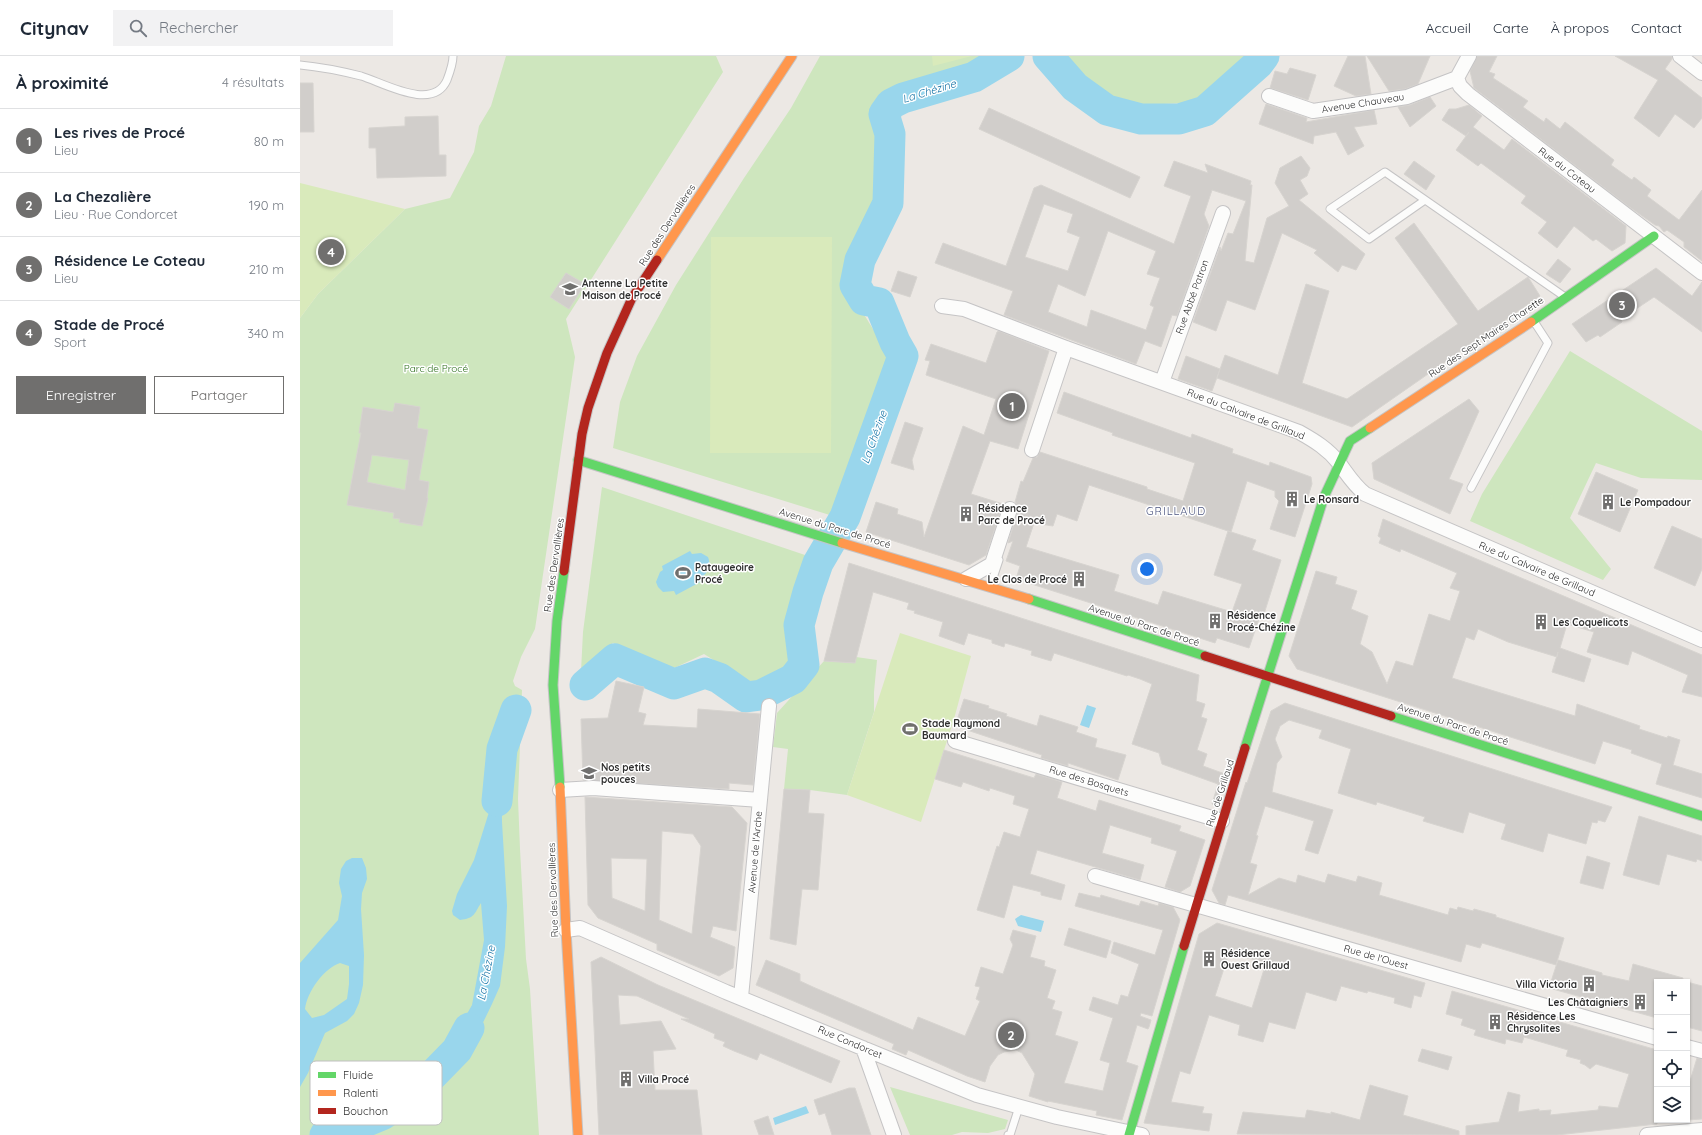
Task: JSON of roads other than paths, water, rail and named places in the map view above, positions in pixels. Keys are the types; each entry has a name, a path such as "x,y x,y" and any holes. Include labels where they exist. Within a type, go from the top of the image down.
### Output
{"street":[{"name":"Rue des Dervallières","path":"578,1135 553,685 557,621 574,501 578,460 588,408 607,353 632,298 792,56"},
{"path":"1457,78 1468,56"},
{"path":"1680,56 1702,73"},
{"name":"Avenue Chauveau","path":"1269,96 1314,111 1407,97 1457,78"},
{"name":"Rue du Coteau","path":"1457,78 1460,86 1468,94 1702,272"},
{"name":"Rue Abbé Patron","path":"1162,382 1223,213"},
{"name":"Rue des Sept Maires Charette","path":"1339,463 1350,441 1533,320 1654,236"},
{"name":"Rue du Calvaire de Grillaud","path":"942,306 964,309 1066,348 1299,432 1322,445 1339,463 1354,485 1365,494 1702,640"},
{"path":"1032,450 1066,348"},
{"name":"Avenue du Parc de Procé","path":"578,460 837,541 966,579 1702,816"},
{"name":"Rue de Grillaud","path":"1133,1134 1196,905 1324,497 1339,463"},
{"path":"966,579 992,564 1014,507"},
{"name":"Avenue de l'Arche","path":"741,997 769,706"},
{"name":"Rue des Bosquets","path":"955,740 1222,821"},
{"path":"560,790 593,788 760,800"},
{"name":"Rue de l'Ouest","path":"1095,876 1654,1037"},
{"name":"Rue Condorcet","path":"566,930 580,928 977,1095 1057,1117 1133,1134"},
{"path":"863,1048 894,1135"},
{"path":"1690,1048 1702,1052"},
{"path":"1647,1135 1693,1132"}],"lane":[{"path":"300,65 342,71 406,92 429,95 438,92 445,85 450,73 453,56"},
{"path":"1425,200 1369,239 1330,209 1385,172 1565,297"},
{"path":"1471,488 1548,343 1533,320"},
{"path":"990,587 1014,507"},
{"path":"1008,1135 1010,1135 1019,1107"}],"water":[{"name":"Pataugeoire Procé","path":"690,551 692,554 701,553 708,557 709,565 707,572 703,576 704,580 676,595 674,591 663,592 658,587 656,582 660,572 663,570 662,566"},
{"path":"1087,705 1096,708 1089,728 1080,725"},
{"path":"490,757 501,759 502,822 507,906 505,947 500,986 476,1037 467,1052 448,1069 443,1056 472,1005 484,940 481,903 474,915 469,918 460,920 453,915 452,911 457,894 474,860 489,812"},
{"path":"352,858 362,858 366,868 367,879 362,893 361,909 364,955 363,985 359,1003 354,1014 347,1021 325,1033 313,1061 310,1061 310,1068 300,1087 300,963 338,920 342,896 339,883 341,869 346,861","holes":["340,963 349,966 347,999 324,1015 312,1018 305,1009 309,995 317,982 322,975 334,966"]},
{"path":"1021,915 1044,921 1041,932 1018,926 1015,919"},
{"path":"806,1106 809,1113 775,1125 773,1118"}],"waterway":[{"name":"La Chézine","path":"585,685 615,659 674,684 705,673 719,678 746,697 761,695 793,679 804,665 799,625 808,592 818,563 845,517 903,356 895,342 879,303 864,300 855,285 860,260 888,203 890,134 884,114 891,104 903,98 974,77 1009,56"},
{"name":"La Chézine","path":"1048,56 1075,87 1107,110 1141,119 1179,119 1205,111 1258,64 1264,56"},
{"name":"La Chézine","path":"497,801 502,749 516,710"},
{"name":"La Chézine","path":"442,1065 457,1050 469,1028"},
{"name":"La Chézine","path":"325,1135 340,1132 357,1125"}],"place":[{"name":"Stade de Procé","path":"331,252"},
{"name":"Antenne La Petite Maison de Procé","path":"570,289"},
{"name":"Résidence Le Coteau","path":"1622,305"},
{"name":"Les rives de Procé","path":"1012,406"},
{"name":"Le Ronsard","path":"1292,499"},
{"name":"Le Pompadour","path":"1608,502"},
{"name":"Résidence Parc de Procé","path":"966,514"},
{"name":"Pataugeoire Procé","path":"683,573"},
{"name":"Le Clos de Procé","path":"1079,579"},
{"name":"Résidence Procé-Chézine","path":"1215,621"},
{"name":"Les Coquelicots","path":"1541,622"},
{"name":"Stade Raymond Baumard","path":"910,729"},
{"name":"Nos petits pouces","path":"589,773"},
{"name":"Résidence Ouest Grillaud","path":"1209,959"},
{"name":"Villa Victoria","path":"1589,984"},
{"name":"Les Châtaigniers","path":"1640,1002"},
{"name":"Résidence Les Chrysolites","path":"1495,1022"},
{"name":"La Chezalière","path":"1011,1035"},
{"name":"Villa Procé","path":"626,1079"}],"district":[{"name":"GRILLAUD","path":"1176,511"}],"park label":[{"name":"Parc de Procé","path":"436,368"}]}
